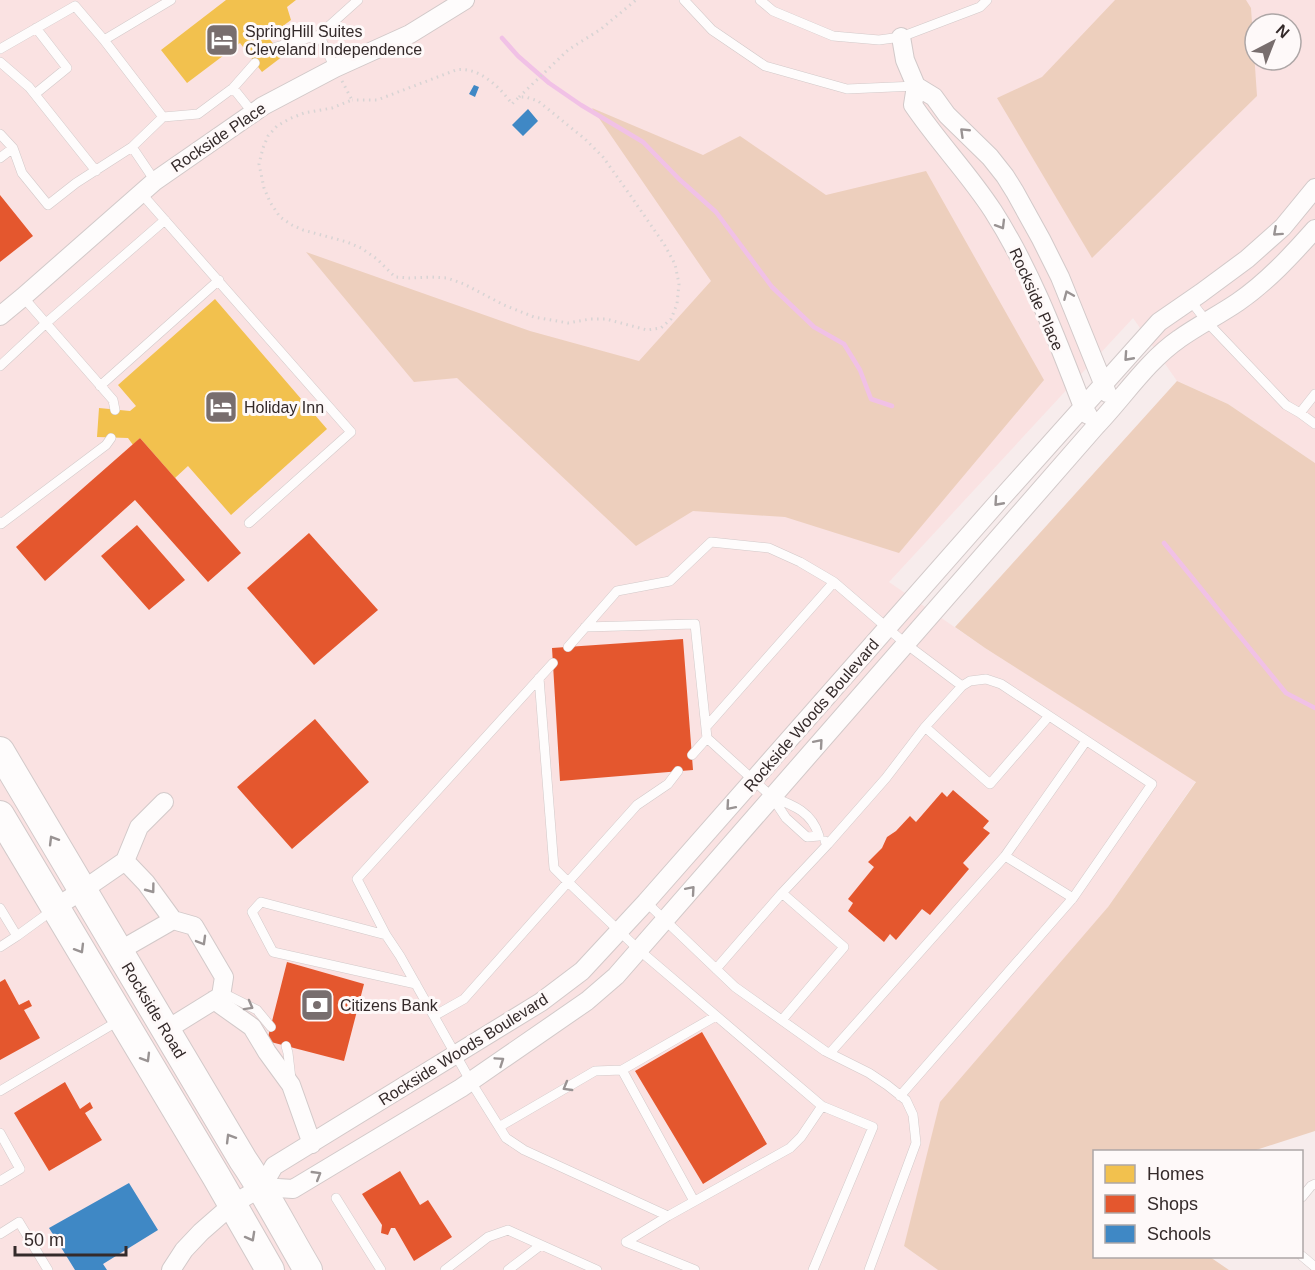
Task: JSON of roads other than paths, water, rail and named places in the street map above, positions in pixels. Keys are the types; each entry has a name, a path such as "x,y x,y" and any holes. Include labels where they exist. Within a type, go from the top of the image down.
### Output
{"main road":[{"name":"Rockside Road","path":"0,751 243,1160 262,1187 308,1270"},
{"name":"Rockside Road","path":"0,814 270,1270"}],"street":[{"name":"Rockside Place","path":"0,316 155,181 252,113 338,73 410,34 465,0"},
{"name":"Rockside Place","path":"901,37 905,60 916,86 914,105 930,130 993,211 1025,266 1083,407 1096,426"},
{"path":"916,86 934,97 947,115 990,158 1010,184 1041,238 1114,408"},
{"path":"968,177 990,158"},
{"name":"Rockside Woods Boulevard","path":"171,1270 184,1250 201,1232 233,1204 262,1187 274,1166 541,1002 582,970 646,902 1159,322 1247,259 1283,227 1315,188"},
{"name":"Rockside Woods Boulevard","path":"262,1187 293,1189 471,1082 587,1001 616,976 1154,360 1178,339 1240,301 1281,265 1315,229"},
{"path":"56,907 125,861 139,827 164,802"},
{"path":"125,861 146,883 173,920 194,926 224,977 218,996 166,1030"},
{"path":"119,951 173,920"},
{"path":"218,996 252,1027 291,1085 312,1143"}],"lane":[{"path":"104,40 171,0"},
{"path":"276,47 320,35 358,0"},
{"path":"684,0 712,30 765,66 847,89 916,86"},
{"path":"760,0 774,11 833,36 879,40 901,37 980,7 987,0"},
{"path":"0,49 75,6 163,117"},
{"path":"35,94 67,68 36,28"},
{"path":"320,35 338,73"},
{"path":"0,62 29,87 96,171"},
{"path":"0,134 13,148 22,173 48,205 76,183 132,147 163,117 198,114 233,88 255,63"},
{"path":"233,88 252,113"},
{"path":"132,147 155,181"},
{"path":"0,158 13,148"},
{"path":"141,193 351,432 249,523"},
{"path":"0,366 165,220"},
{"path":"100,386 219,280"},
{"path":"23,297 113,400 115,410"},
{"path":"1190,300 1207,322 1286,405 1315,424"},
{"path":"1300,413 1315,394"},
{"path":"0,522 1,524 106,445 111,438"},
{"path":"568,647 617,591 670,581 711,542 769,548 800,562 834,582 906,644 962,686"},
{"path":"706,727 834,582"},
{"path":"585,627 695,624 707,738 772,797 786,818 807,837 819,835"},
{"path":"553,663 357,879 386,935 455,1055 506,1138 524,1150 668,1216"},
{"path":"539,678 554,868 639,950 822,1106 873,1126 813,1270"},
{"path":"716,969 886,778 925,727 962,686 970,681 986,679 1001,684 1152,784 1073,898 900,1095"},
{"path":"925,727 990,784 1049,716"},
{"path":"692,755 707,738"},
{"path":"830,1053 1005,856 1086,741"},
{"path":"434,1016 464,999 637,805 668,784 678,771"},
{"path":"772,797 796,807 815,824 819,835 828,844"},
{"path":"1005,856 1073,898"},
{"path":"782,893 844,947 782,1020"},
{"path":"386,935 261,902 252,912 273,952 416,984"},
{"path":"646,902 735,987 830,1053 868,1073 906,1100 913,1115 916,1143 869,1270"},
{"path":"0,947 56,907"},
{"path":"0,908 17,936"},
{"path":"218,996 257,1010 270,1027"},
{"path":"499,1127 595,1071 622,1070 716,1016"},
{"path":"0,1091 122,1018"},
{"path":"286,1046 291,1085"},
{"path":"622,1070 694,1201"},
{"path":"695,1270 626,1242 790,1148 801,1137 822,1106"},
{"path":"0,1133 20,1169 0,1181"},
{"path":"1303,1196 1315,1184"},
{"path":"336,1198 381,1270"},
{"path":"0,1234 19,1222 48,1270"},
{"path":"445,1270 488,1237 508,1230 582,1268 597,1270"},
{"path":"508,1270 541,1245"},
{"path":"1303,1257 1315,1267"}],"waterway":[{"path":"502,38 518,56 549,83 643,142 716,212 772,287 814,327 844,344 860,370 871,399 892,406"},
{"path":"1164,543 1286,693 1315,708"}],"place":[{"name":"SpringHill Suites Cleveland Independence","path":"222,40"},
{"name":"Holiday Inn","path":"221,407"},
{"name":"Citizens Bank","path":"317,1005"}]}
